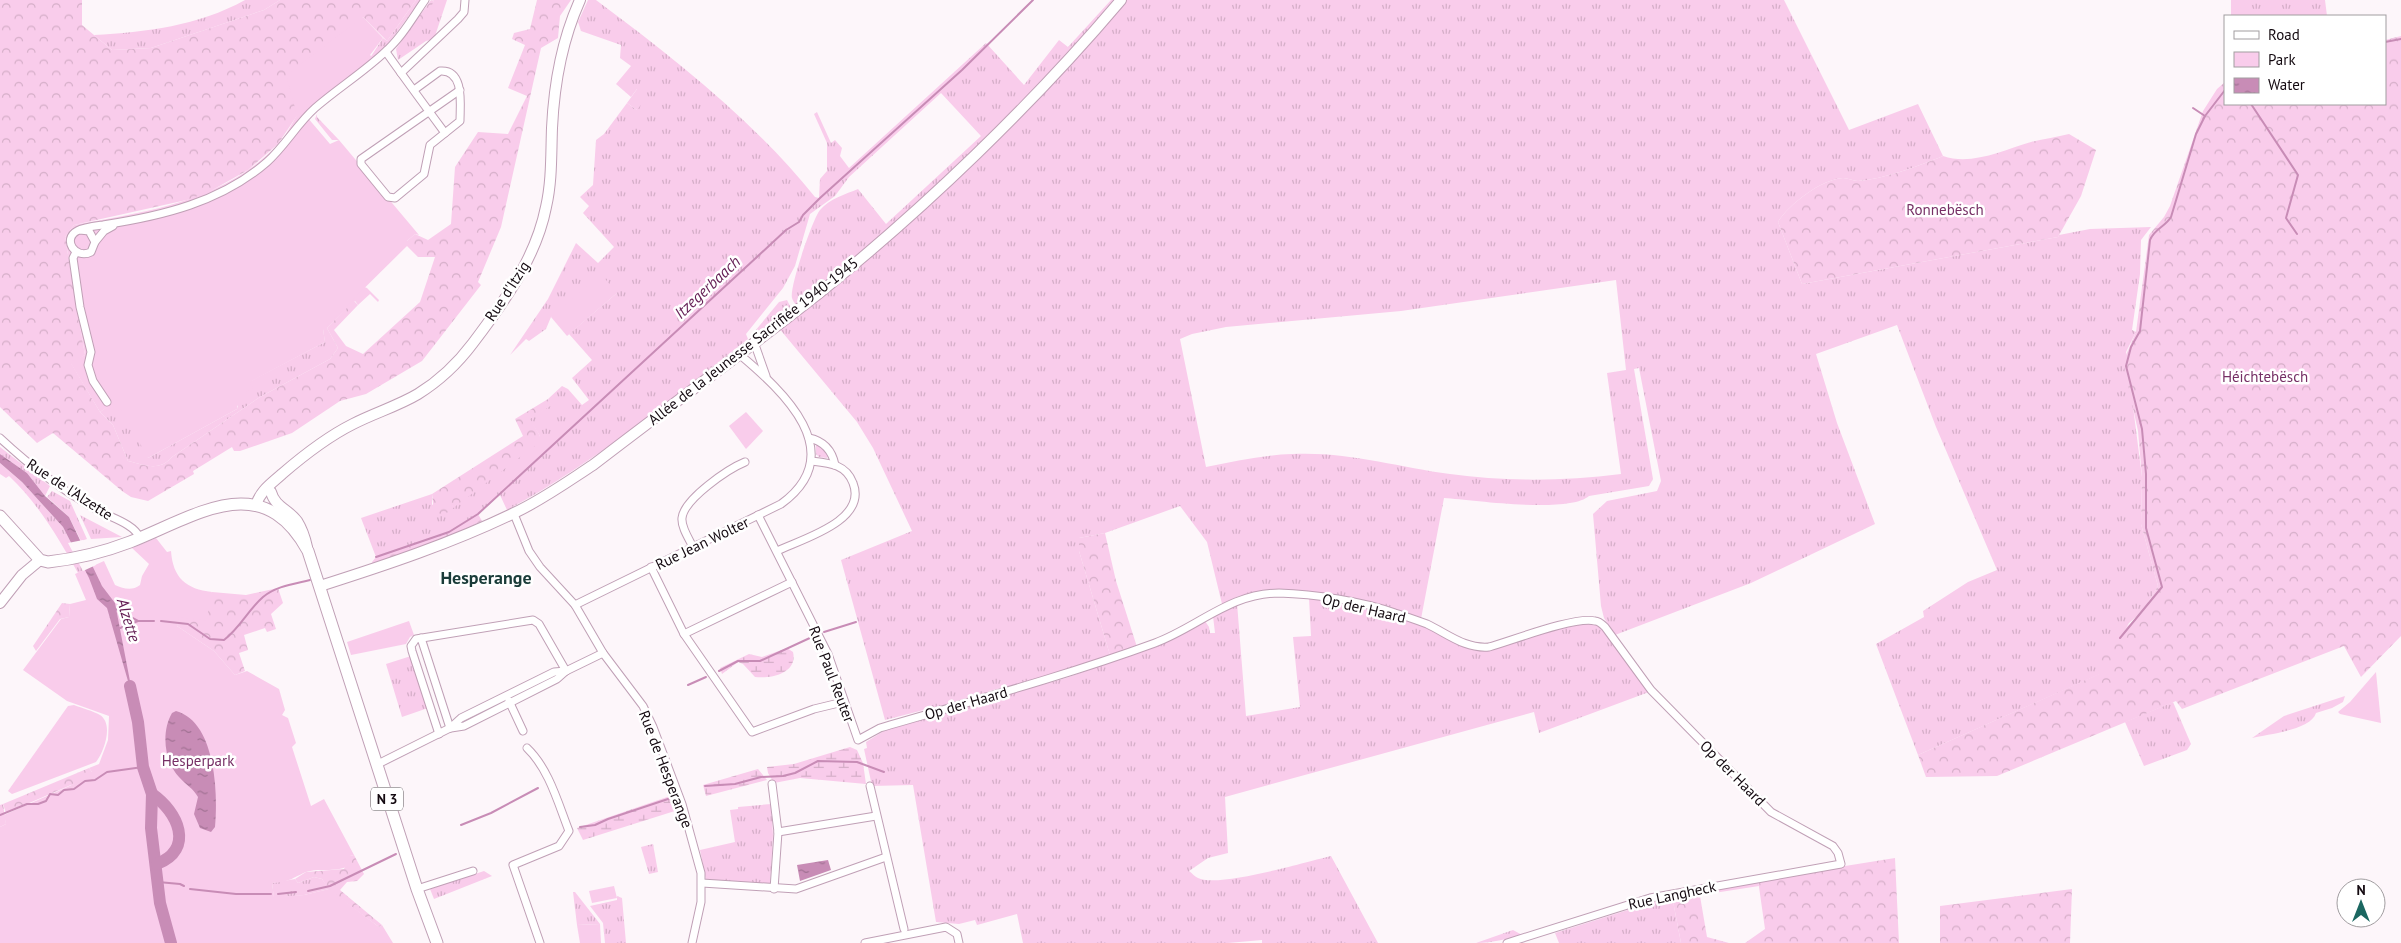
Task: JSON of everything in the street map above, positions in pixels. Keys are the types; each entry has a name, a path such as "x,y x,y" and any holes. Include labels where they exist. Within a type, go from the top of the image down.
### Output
{"main road":[{"name":"Rue d'Itzig","path":"260,506 265,487 334,434 417,394 438,380 473,343 520,275 533,249 546,207 550,181 553,118 559,71 570,25 580,0"},
{"name":"Allée de la Jeunesse Sacrifiée 1940-1945","path":"320,586 434,546 514,514 558,489 593,465 819,293 915,210 1014,116 1121,0"},
{"path":"260,506 271,492 275,480"},
{"path":"271,492 275,503 287,510 296,520 308,551"},
{"name":"N 3","path":"40,560 48,562 116,547 219,506 234,503 260,506 289,522 299,533 308,551 417,890 437,943"},
{"path":"0,516 40,560 22,576 0,603"}],"street":[{"path":"117,224 104,231 90,252 83,255 76,252 71,246 71,238 80,230 117,224 202,202 233,186 268,162 314,110 386,52 425,0"},
{"path":"401,73 458,19 464,12 465,0"},
{"path":"386,52 445,133"},
{"path":"414,90 440,71 444,71 455,78 460,90 460,121 430,145 424,174 395,198 388,197 361,164 361,159 460,90"},
{"path":"80,230 89,231 96,242"},
{"path":"76,252 73,258 80,307 91,352 88,365 93,381 107,402"},
{"name":"Rue Jean Wolter","path":"754,342 766,377"},
{"name":"Rue Jean Wolter","path":"575,606 781,504 795,493 806,478 811,461 810,438 800,415 766,377 739,354"},
{"name":"Rue de l'Alzette","path":"0,438 35,469 98,510 133,528 140,538"},
{"path":"810,438 819,440 828,448 835,464"},
{"path":"777,551 834,524 844,518 854,505 855,492 851,478 845,470 835,464 811,461"},
{"path":"693,547 682,522 687,504 735,466 745,462"},
{"name":"Rue de Hesperange","path":"514,514 529,551 540,567 575,606 603,653 643,706 653,727 682,804 702,883 701,902 692,943"},
{"name":"Rue Paul Reuter","path":"758,516 828,654 858,740"},
{"path":"651,568 684,634 752,732 804,712 844,702"},
{"path":"684,634 792,582"},
{"name":"Op der Haard","path":"858,740 880,728 1043,681 1157,642 1233,601 1254,596 1295,594 1353,603 1392,612 1426,624 1464,645 1477,648 1489,647 1561,626 1589,620 1598,621 1605,626 1651,690 1771,812 1832,846 1838,853 1841,864"},
{"path":"439,734 412,651 413,642 421,638 533,620 539,624 566,671"},
{"path":"421,638 450,728"},
{"path":"450,728 464,726 557,679 566,671 603,653"},
{"path":"376,765 450,728 461,718 554,672 566,671"},
{"path":"506,696 524,732"},
{"path":"528,748 536,757 556,796 569,830 559,846 513,865 540,943"},
{"path":"772,784 778,832 774,889"},
{"path":"870,786 904,929"},
{"path":"778,832 876,816"},
{"path":"702,883 796,889 886,857"},
{"name":"Rue Langheck","path":"1507,943 1650,898 1841,864"},
{"path":"417,890 473,871"},
{"path":"865,943 946,927 957,934 959,943"}],"green space":[{"path":"0,0 82,0 82,25 112,50 151,48 264,10 280,0 416,0 387,41 363,17 278,144 248,170 200,197 74,225 65,237 85,355 71,363 100,412 113,425 128,461 157,466 167,462 260,397 330,359 338,348 327,328 354,301 358,305 334,330 346,346 363,354 420,302 435,257 418,257 407,246 407,241 415,234 428,240 451,224 455,167 478,132 508,134 527,96 508,88 525,45 512,39 514,33 530,29 537,0 571,0 560,16 558,38 541,48 501,227 478,282 481,285 422,361 366,394 340,401 292,433 240,451 234,451 232,447 193,471 194,474 148,501 131,497 122,491 53,433 37,443 0,407"},
{"path":"245,0 280,0 264,10 151,48 112,50 94,35 133,32 190,22 227,9"},
{"path":"416,0 421,0 384,49 366,64 383,38 387,41"},
{"path":"431,0 434,1 417,33 409,36 407,33"},
{"path":"432,0 447,0 434,39 426,41 398,60 396,49 407,33 409,35 434,1"},
{"path":"588,0 596,0 712,92 766,142 815,197 819,198 820,179 827,171 827,143 814,114 817,112 831,143 835,140 842,148 840,156 849,168 986,43 1024,85 1059,40 1068,47 1111,0 1784,0 1849,130 1918,104 1943,156 1879,178 1858,181 1843,178 1835,179 1816,188 1798,200 1778,222 1802,284 2058,237 2059,235 2090,229 2151,227 2141,240 2140,274 2132,330 2136,332 2126,352 2142,477 2141,524 2158,586 2143,611 2129,623 2100,674 1918,755 1876,644 1924,617 1923,611 1968,582 1997,570 1936,427 1897,325 1816,354 1837,423 1875,524 1751,583 1615,635 1604,618 1601,606 1593,514 1607,501 1657,491 1661,481 1639,368 1634,369 1653,479 1649,486 1589,496 1578,501 1562,504 1498,503 1444,498 1421,619 1391,608 1258,592 1239,596 1222,604 1207,542 1180,506 1105,533 1079,538 1079,551 1110,655 1052,675 885,720 841,560 912,531 873,448 857,422 778,327 800,311 792,298 794,281 812,226 824,206 838,197 858,189 886,224 981,136 941,93 849,177 835,196 810,214 795,266 783,288 746,334 748,339 631,430 539,492 507,510 500,495 478,514 449,532 376,557 361,518 432,494 432,505 540,436 529,419 551,405 548,399 562,386 568,389 582,405 589,400 572,378 592,360 569,334 617,293 551,317 546,329 529,341 526,339 510,355 548,299 576,243 598,263 614,247 583,213 589,206 580,197 593,185 596,140 604,134 627,103 637,110 637,89 631,97 616,84 631,66 620,58 621,45 581,31 578,22","holes":["1616,280 1626,370 1607,373 1621,474 1557,479 1472,477 1352,457 1312,454 1270,456 1206,467 1180,339 1192,334 1226,327 1401,311"]},
{"path":"2231,0 2325,0 2327,15 2231,15"},
{"path":"363,17 383,38 370,55 373,58 366,64 368,66 307,117 330,144 339,140 419,235 415,234 407,241 407,246 323,329 325,342 250,382 253,389 246,392 247,400 237,406 237,409 148,458 121,409 113,412 109,406 100,412 70,362 85,355 65,237 74,225 156,209 210,191 234,179 257,163 281,141 297,115 286,75"},
{"name":"Héichtebësch","path":"2401,36 2401,636 2361,677 2344,646 2182,709 2176,701 1997,776 1926,777 1918,755 2099,674 2096,657 2143,611 2158,586 2141,524 2142,477 2138,431 2123,362 2136,332 2149,235 2164,217 2170,206 2203,111 2217,89 2224,83 2224,105 2386,105 2386,40"},
{"path":"637,89 647,97 637,110 627,103"},
{"path":"317,114 317,117 339,140 332,140 315,119"},
{"name":"Ronnebësch","path":"2069,134 2096,150 2081,196 2058,237 1802,284 1778,222 1798,200 1816,188 1835,179 1843,178 1858,181 1879,178 1943,156 1954,159 1976,158 2031,142"},
{"path":"290,256 367,288 379,300 378,302 370,294 358,305 355,301 327,328 338,348 330,359 260,397 162,465 152,466 128,461 113,425 100,412 139,384 148,458 237,409 240,396 249,382 325,342 323,329"},
{"path":"601,274 617,293 567,336 551,317"},
{"path":"787,300 791,308 755,334 755,331 779,302"},
{"path":"548,399 552,405 530,419 540,436 536,445 444,515 434,512 432,494 523,436 515,419"},
{"path":"746,412 763,431 746,449 729,426"},
{"path":"818,443 829,454 827,458 819,457 816,454 816,444"},
{"path":"0,447 50,486 45,496 27,473 0,454"},
{"path":"0,463 22,482 63,527 85,570 78,573 39,510 9,476 6,478 0,474"},
{"path":"52,491 70,501 87,539 81,541 69,517 47,497"},
{"path":"478,514 482,521 451,536 373,564 372,562 376,557 449,532"},
{"path":"80,515 122,537 91,539"},
{"path":"1105,533 1116,581 1137,647 1110,655 1079,551 1079,538"},
{"name":"Hesperpark","path":"156,538 167,552 171,551 175,568 182,580 195,588 212,592 208,597 208,621 179,617 177,626 214,651 235,675 247,671 279,689 285,710 282,715 288,718 296,743 292,747 311,806 324,799 354,855 350,856 352,864 341,869 306,872 287,881 272,883 274,897 304,895 329,889 379,927 382,925 393,943 0,943 0,827 6,824 4,815 92,776 89,768 99,764 108,740 109,716 67,701 23,670 61,619 69,617 70,604 86,600 75,574 104,561 115,585 128,589 137,587 140,585 142,576 149,564 132,548"},
{"path":"278,588 283,603 271,614 276,629 267,632 265,628 244,635 248,650 239,653 245,671 235,675 214,651 177,626 178,617 212,592 246,595"},
{"path":"1309,598 1370,609 1427,627 1472,648 1588,623 1599,625 1649,692 1539,733 1534,712 1225,797 1228,853 1208,858 1189,871 1198,878 1224,880 1263,873 1331,856 1378,943 1262,943 1262,940 1228,943 1023,943 1017,914 977,925 975,920 959,924 936,922 913,785 872,786 864,749 867,748 866,742 887,729 1066,678 1162,644 1205,621 1210,633 1215,633 1213,616 1237,603 1246,716 1300,707 1293,637 1311,636"},
{"path":"62,603 70,604 69,617 60,619 36,651 33,646"},
{"path":"409,621 414,635 410,637 406,644 351,655 347,642"},
{"path":"787,648 793,652 791,665 787,670 775,676 755,677 743,664 738,662 722,674 720,668 749,654 762,657"},
{"path":"411,656 428,708 402,717 386,664"},
{"path":"2376,672 2381,723 2340,714 2338,712 2350,702"},
{"path":"2345,696 2343,702 2316,713 2313,719 2306,724 2278,733 2252,738 2284,716"},
{"path":"2173,702 2191,744 2187,750 2144,766 2125,722"},
{"path":"74,705 100,715 104,719 107,731 106,738 102,752 96,762 12,794 8,791 68,706"},
{"path":"850,747 857,750 863,763 866,784 800,778 774,783 768,773 767,767 794,764"},
{"path":"89,768 92,772 92,777 6,813 3,804"},
{"path":"758,769 767,780 706,796 703,785"},
{"path":"673,795 678,810 583,840 577,828"},
{"path":"3,804 6,824 0,827 0,805"},
{"path":"771,804 773,835 770,885 706,880 700,850 735,842 730,810 738,809 738,807"},
{"path":"653,844 658,872 649,874 641,847"},
{"path":"354,855 364,874 357,881 347,882 340,890 382,925 379,927 329,890 322,879 314,877 298,883 295,879 306,872 344,869 350,856"},
{"path":"1895,858 1899,943 1745,943 1765,929 1758,880"},
{"path":"484,871 492,876 434,899 430,889"},
{"path":"314,877 322,879 329,889 304,895 274,898 272,883 295,879 298,883"},
{"path":"1758,880 1759,886 1714,893 1713,889"},
{"path":"614,886 617,898 592,903 589,891"},
{"path":"1713,889 1714,893 1700,896 1707,937 1729,943 1681,943 1672,896"},
{"path":"2072,889 2070,943 1940,943 1940,906"},
{"path":"573,892 575,892 600,924 577,925"},
{"path":"617,896 622,898 626,943 605,943 603,923 590,906 617,900"},
{"path":"1672,896 1681,943 1559,943 1555,933"},
{"path":"600,924 601,943 580,943 577,925"},
{"path":"1513,930 1524,936 1476,943"}],"water":[{"name":"Alzette","path":"0,454 27,473 45,496 69,517 102,586 115,603 134,702 107,608 97,599 89,578 63,527 22,482 0,463"},
{"path":"176,711 189,718 199,729 207,744 212,761 215,779 216,813 215,827 211,832 200,828 194,814 198,797 174,770 167,755 166,729 172,713"},
{"path":"828,860 831,870 800,881 797,865"}],"pier":[{"path":"83,540 96,565 83,571 68,543"}],"waterway":[{"name":"Itzegerbaach","path":"376,557 449,532 478,514 786,230 799,222 803,215 820,198 962,70 1033,0"},
{"path":"2386,42 2401,39"},
{"path":"2193,108 2205,116 2224,91"},
{"path":"2252,105 2298,175 2286,218 2297,234"},
{"path":"2120,638 2162,587 2146,528 2146,474 2142,429 2126,366 2131,347 2140,331 2150,240 2154,233 2171,217 2196,134 2205,116"},
{"name":"Itzegerbaach","path":"161,621 188,624 210,639 224,640 268,593 285,586 310,580"},
{"path":"116,609 138,621"},
{"name":"Itzegerbaach","path":"120,628 138,621 154,621"},
{"path":"824,632 856,622"},
{"path":"719,671 738,661 760,661 812,637"},
{"path":"688,685 706,677"},
{"name":"Alzette","path":"130,686 138,722 143,767 152,794 151,828 160,903 171,943"},
{"path":"705,786 735,784 761,777 783,776 795,773 818,761 857,762 884,772"},
{"path":"0,815 27,804 38,804 46,801 50,794 58,795 64,790 74,789 85,781 95,780 107,772 143,767"},
{"path":"461,825 491,813 538,788"},
{"name":"Alzette","path":"152,794 169,810 175,820 179,840 176,849 169,857 157,864"},
{"path":"580,827 595,825 671,798"},
{"path":"308,891 330,886 396,854"},
{"path":"158,882 184,886"},
{"path":"190,889 236,894 271,894"},
{"path":"278,894 296,892"}],"district":[{"name":"Hesperange","path":"486,577"}]}
